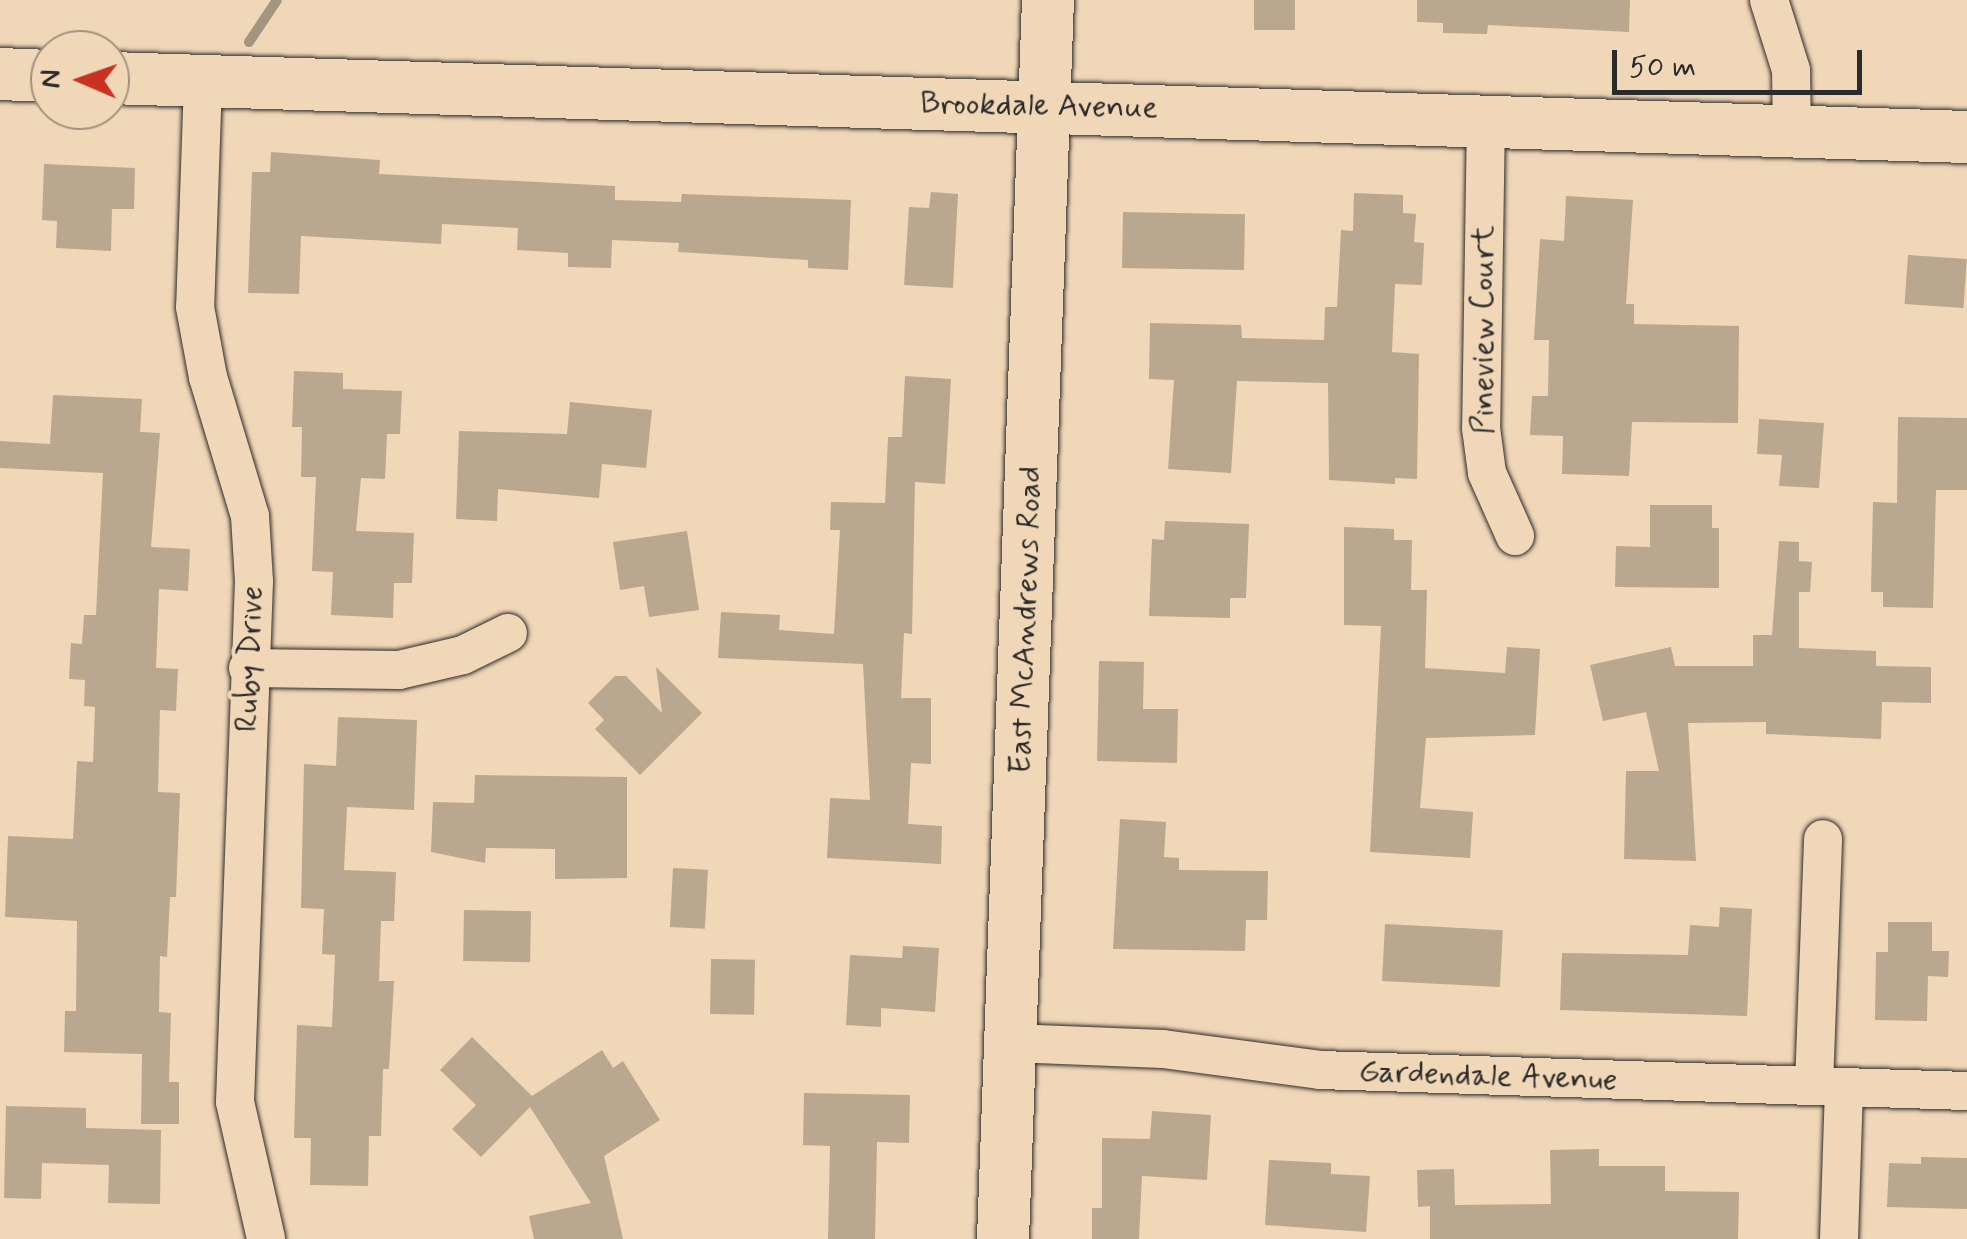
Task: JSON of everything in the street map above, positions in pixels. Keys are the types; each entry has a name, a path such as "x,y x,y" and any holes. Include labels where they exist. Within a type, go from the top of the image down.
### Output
{"street":[{"name":"East McAndrews Road","path":"1003,1239 1048,0"},
{"path":"1769,0 1790,70 1792,132"},
{"path":"0,74 30,75"},
{"name":"Brookdale Avenue","path":"130,79 1486,118 1967,137"},
{"name":"Ruby Drive","path":"203,82 195,306 208,376 250,516 235,1102 266,1239"},
{"name":"Pineview Court","path":"1486,118 1481,428 1486,473 1515,536"},
{"path":"248,668 399,670 463,656 508,633"},
{"path":"1823,840 1829,1087 1839,1239"},
{"name":"Gardendale Avenue","path":"1011,1043 1163,1049 1320,1070 1967,1091"}],"building":[{"path":"1254,0 1295,0 1295,30 1254,30"},
{"path":"1417,0 1630,0 1629,32 1488,25 1487,34 1443,33 1443,23 1417,22"},
{"path":"271,152 380,160 379,174 615,186 615,200 681,202 682,194 851,200 848,270 808,268 808,260 678,252 679,243 612,240 611,268 568,267 568,253 517,250 518,228 442,224 441,244 301,236 299,294 248,293 252,172 270,172"},
{"path":"44,164 135,168 134,209 112,209 111,251 56,248 57,221 42,220"},
{"path":"931,192 958,194 953,288 904,285 909,207 929,208"},
{"path":"1354,193 1403,195 1403,213 1416,214 1414,242 1424,243 1422,285 1395,284 1392,352 1419,354 1417,479 1395,478 1395,484 1329,480 1328,383 1237,381 1231,473 1168,469 1174,380 1149,379 1150,323 1241,325 1242,338 1324,340 1325,307 1337,307 1341,230 1353,231"},
{"path":"1566,196 1633,200 1626,304 1634,304 1634,324 1739,326 1738,423 1632,422 1629,476 1562,474 1563,436 1530,435 1532,396 1548,396 1549,340 1534,340 1540,239 1564,241"},
{"path":"1123,212 1245,214 1244,270 1122,268"},
{"path":"1908,255 1967,259 1963,308 1905,304"},
{"path":"294,371 343,373 343,389 402,391 400,434 387,434 385,479 361,478 356,531 414,533 412,583 394,583 393,618 331,615 333,572 312,571 316,477 301,477 302,427 292,427"},
{"path":"905,376 951,379 945,484 915,482 912,634 904,633 901,698 931,698 931,764 911,763 908,824 942,826 941,864 827,858 830,798 870,800 863,664 718,658 721,612 780,615 779,630 834,634 840,530 830,530 831,502 885,503 888,437 902,437"},
{"path":"53,395 142,399 140,432 160,433 151,547 190,549 188,591 159,589 156,668 178,669 176,711 160,710 158,792 180,793 176,897 170,897 167,957 160,956 159,1012 171,1013 169,1082 179,1082 179,1124 141,1124 142,1054 64,1052 65,1011 76,1011 77,921 5,917 8,836 73,839 77,761 93,762 95,707 84,706 85,680 69,679 71,643 82,644 84,615 96,615 103,473 0,468 0,441 50,444"},
{"path":"570,402 652,410 646,468 602,464 599,498 498,489 497,521 456,519 459,431 567,434"},
{"path":"1898,417 1967,418 1967,490 1936,490 1933,608 1883,607 1883,592 1871,592 1873,502 1897,503"},
{"path":"1759,419 1824,423 1819,488 1779,486 1782,455 1757,454"},
{"path":"1650,505 1712,505 1712,528 1719,528 1719,588 1615,587 1616,546 1650,547"},
{"path":"1165,521 1249,524 1246,598 1230,598 1230,618 1149,616 1152,539 1164,540"},
{"path":"1344,527 1394,529 1394,540 1412,540 1411,590 1427,590 1425,668 1505,673 1507,647 1540,649 1535,735 1426,738 1420,808 1473,812 1470,858 1370,852 1381,626 1344,625"},
{"path":"687,531 699,610 649,617 644,586 620,590 613,542"},
{"path":"1779,541 1799,542 1799,561 1812,562 1810,592 1799,592 1799,648 1876,651 1876,666 1931,667 1931,703 1882,702 1881,739 1766,734 1766,722 1688,723 1696,861 1624,859 1626,771 1659,771 1646,712 1603,721 1590,665 1671,647 1675,666 1753,666 1753,635 1772,635"},
{"path":"1099,661 1144,662 1143,709 1178,709 1177,763 1097,761"},
{"path":"656,667 702,713 640,775 595,729 604,720 588,703 615,676 626,676 662,713"},
{"path":"338,717 417,720 414,810 347,807 344,870 396,872 394,921 381,921 379,981 394,981 389,1069 383,1069 381,1136 369,1136 368,1186 310,1185 311,1138 294,1138 297,1025 332,1027 335,955 322,954 324,909 301,908 304,764 336,766"},
{"path":"475,775 627,777 627,878 555,879 555,849 486,848 485,863 431,852 433,802 474,803"},
{"path":"1120,819 1166,822 1164,857 1179,858 1179,870 1268,871 1267,920 1246,920 1245,951 1113,949"},
{"path":"673,868 708,870 705,929 670,927"},
{"path":"1720,907 1752,909 1747,1016 1560,1010 1562,953 1688,955 1690,925 1719,927"},
{"path":"464,910 531,911 530,962 463,961"},
{"path":"1888,922 1932,922 1932,951 1949,951 1948,977 1928,976 1927,1021 1875,1020 1876,952 1888,952"},
{"path":"1385,924 1503,930 1500,987 1382,981"},
{"path":"903,946 939,948 935,1012 881,1008 881,1027 846,1025 850,955 902,958"},
{"path":"711,959 755,960 754,1015 710,1014"},
{"path":"472,1037 532,1096 602,1050 613,1068 623,1061 660,1120 604,1156 623,1239 534,1239 529,1216 591,1203 530,1107 481,1157 452,1129 476,1105 440,1070"},
{"path":"804,1093 910,1095 909,1143 877,1142 875,1239 828,1239 830,1146 803,1145"},
{"path":"6,1106 86,1108 86,1128 161,1130 160,1204 108,1203 109,1165 42,1163 41,1199 4,1198"},
{"path":"1152,1111 1211,1115 1207,1180 1142,1176 1139,1239 1092,1239 1092,1208 1102,1208 1102,1138 1150,1139"},
{"path":"1599,1149 1599,1166 1665,1166 1665,1191 1739,1192 1738,1239 1430,1239 1430,1206 1418,1207 1417,1170 1454,1169 1455,1205 1551,1204 1550,1150"},
{"path":"1921,1157 1967,1158 1967,1209 1887,1207 1889,1163 1921,1164"},
{"path":"1269,1160 1331,1163 1331,1174 1370,1176 1366,1232 1265,1225"}],"waterway":[{"path":"249,42 277,0"}]}
